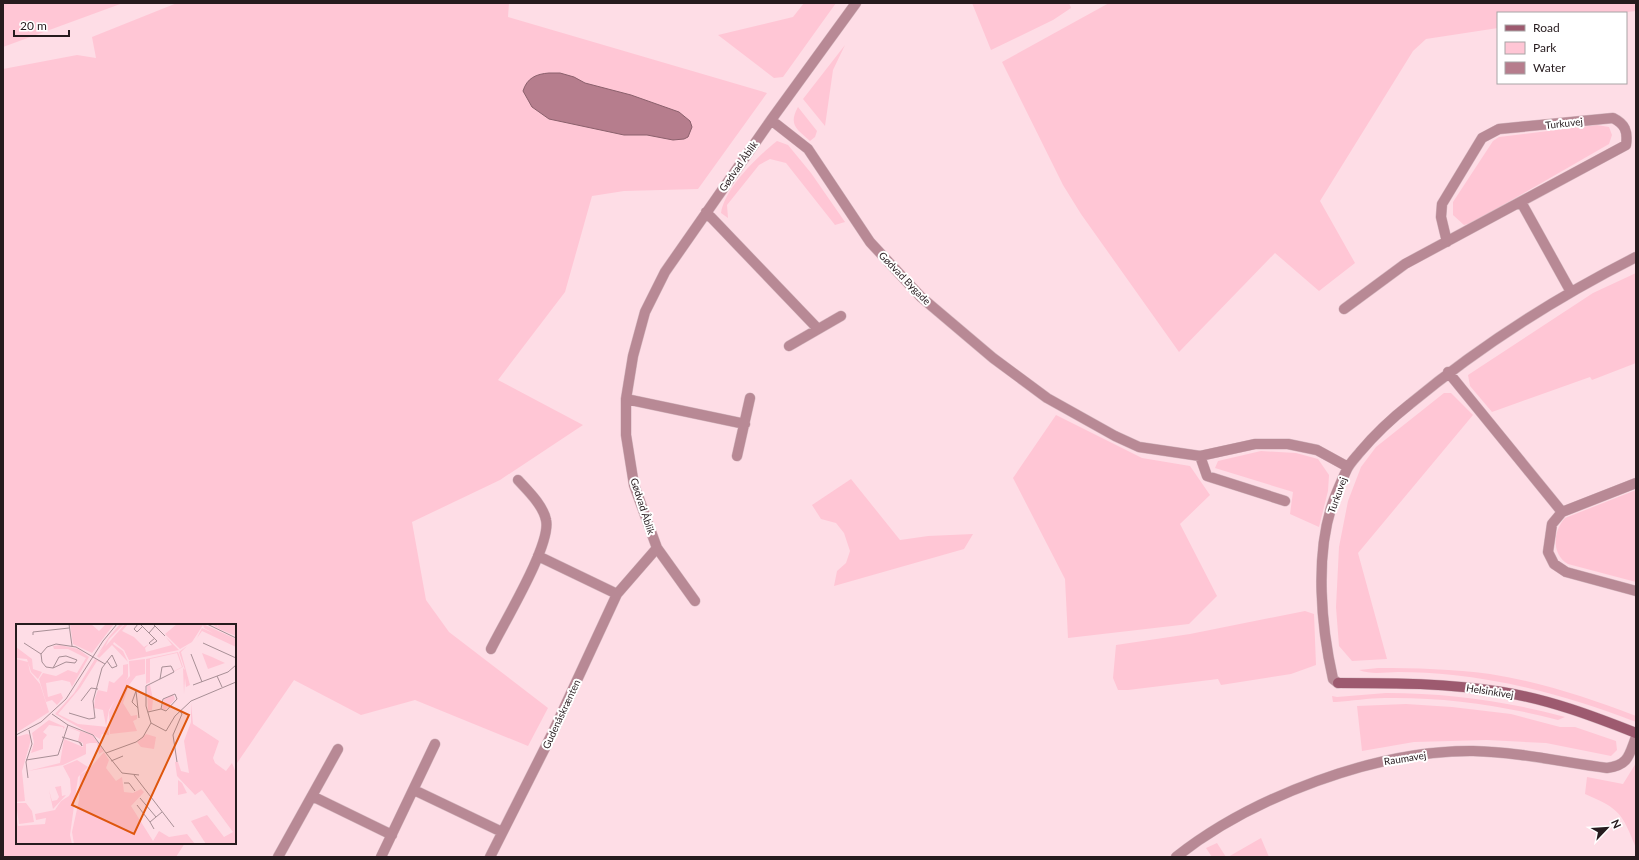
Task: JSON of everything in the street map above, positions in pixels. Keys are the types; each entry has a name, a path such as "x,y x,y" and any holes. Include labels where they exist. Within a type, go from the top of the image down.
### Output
{"street":[{"path":"771,120 856,3"},
{"name":"Turkuvej","path":"1344,309 1405,264 1447,242 1626,145 1626,129 1620,122 1613,118 1499,129 1482,138 1442,204 1441,217 1447,242"},
{"name":"Gødvad Åblik","path":"694,601 657,548 634,485 626,435 626,399 632,356 645,312 665,272 771,120"},
{"name":"Gødvad Bygade","path":"771,120 808,149 849,212 875,248 921,297 993,358 1047,398 1115,436 1139,447 1200,456 1255,444 1288,444 1317,450 1348,467"},
{"path":"1521,202 1571,292"},
{"path":"706,212 818,330"},
{"name":"Turkuvej","path":"1338,683 1333,679 1328,659 1322,592 1324,542 1332,505 1348,467 1381,428 1448,372 1519,323 1571,292 1636,257"},
{"path":"789,346 841,316"},
{"path":"1448,372 1562,512"},
{"path":"737,456 750,398"},
{"path":"626,399 745,424"},
{"path":"1200,456 1207,476 1285,501"},
{"path":"491,649 538,556 546,536 546,520 540,507 518,480"},
{"path":"1636,483 1562,512 1552,524 1548,552 1554,564 1566,572 1636,590"},
{"name":"Gudenåskrænten","path":"490,857 552,734 617,594 657,548"},
{"path":"538,556 617,594"},
{"name":"Helsinkivej","path":"1338,683 1446,685 1504,692 1560,706 1636,734"},
{"name":"Raumavej","path":"1176,857 1217,829 1250,811 1292,791 1361,766 1401,758 1446,752 1472,751 1541,757 1607,768 1617,767 1624,763 1636,737"},
{"path":"382,857 435,744"},
{"path":"278,857 338,749"},
{"path":"414,790 502,832"},
{"path":"312,796 392,835"}],"green space":[{"path":"3,3 123,3 3,47"},
{"path":"177,3 509,3 508,17 767,93 698,189 624,191 592,196 565,292 498,380 583,425 500,480 412,522 426,600 449,632 548,708 528,746 415,700 361,715 294,680 236,765 236,624 16,624 16,844 184,844 176,857 3,857 3,69 77,55 96,58 92,37"},
{"path":"804,3 836,3 783,77 774,78 718,35 793,17"},
{"path":"972,3 1069,3 1071,8 1053,20 991,50"},
{"path":"1109,3 1636,3 1636,11 1627,12 1497,12 1497,28 1426,39 1413,51 1320,201 1355,263 1319,291 1275,253 1179,352 1081,214 1063,185 1002,62"},
{"path":"845,45 833,70 825,126 803,99"},
{"path":"798,107 817,131 815,137 810,141 795,126 794,118"},
{"path":"1597,125 1609,127 1612,135 1609,144 1472,223 1464,225 1453,215 1453,202 1493,141 1499,137"},
{"path":"777,141 788,145 811,173 845,222 835,225 786,163 770,159 759,165 727,205 728,218 721,213 724,203 735,183 760,155"},
{"path":"1636,273 1636,363 1592,380 1590,377 1492,412 1470,386 1468,375 1593,293"},
{"path":"1444,393 1451,393 1473,415 1358,553 1387,659 1352,661 1339,646 1336,607 1339,547 1348,501 1361,467 1376,447"},
{"path":"1056,415 1142,458 1190,466 1210,495 1180,524 1217,596 1189,624 1068,638 1065,579 1013,478"},
{"path":"1261,451 1296,453 1318,459 1329,475 1328,491 1319,527 1290,514 1293,492 1215,468 1218,461"},
{"path":"851,479 900,540 928,536 973,534 964,549 834,586 837,571 846,563 850,551 844,533 836,523 821,519 812,505"},
{"path":"1636,490 1636,582 1568,564 1562,560 1556,548 1556,536 1561,523 1565,518"},
{"path":"1305,611 1314,614 1316,665 1291,674 1221,685 1218,679 1128,690 1118,690 1113,678 1116,645 1190,634"},
{"path":"1378,668 1448,670 1476,672 1509,677 1564,691 1601,703 1636,716 1636,722 1592,706 1546,692 1500,682 1439,674 1405,672 1374,673 1359,670"},
{"path":"1386,693 1431,694 1499,702 1565,717 1558,720 1494,706 1428,699 1372,698 1333,702 1332,696 1337,697"},
{"path":"1406,704 1452,707 1511,714 1560,727 1575,727 1616,741 1617,750 1611,756 1546,743 1487,740 1414,742 1362,751 1357,706"},
{"path":"1636,763 1636,848 1623,819 1613,808 1585,794 1587,777 1623,784"},
{"path":"1261,838 1269,857 1228,857"},
{"path":"1217,843 1226,857 1212,857 1206,848"}],"water":[{"path":"560,73 574,77 585,83 631,95 679,112 690,121 692,127 688,137 673,140 647,135 624,135 549,119 532,107 523,91 530,80 540,74"}]}
